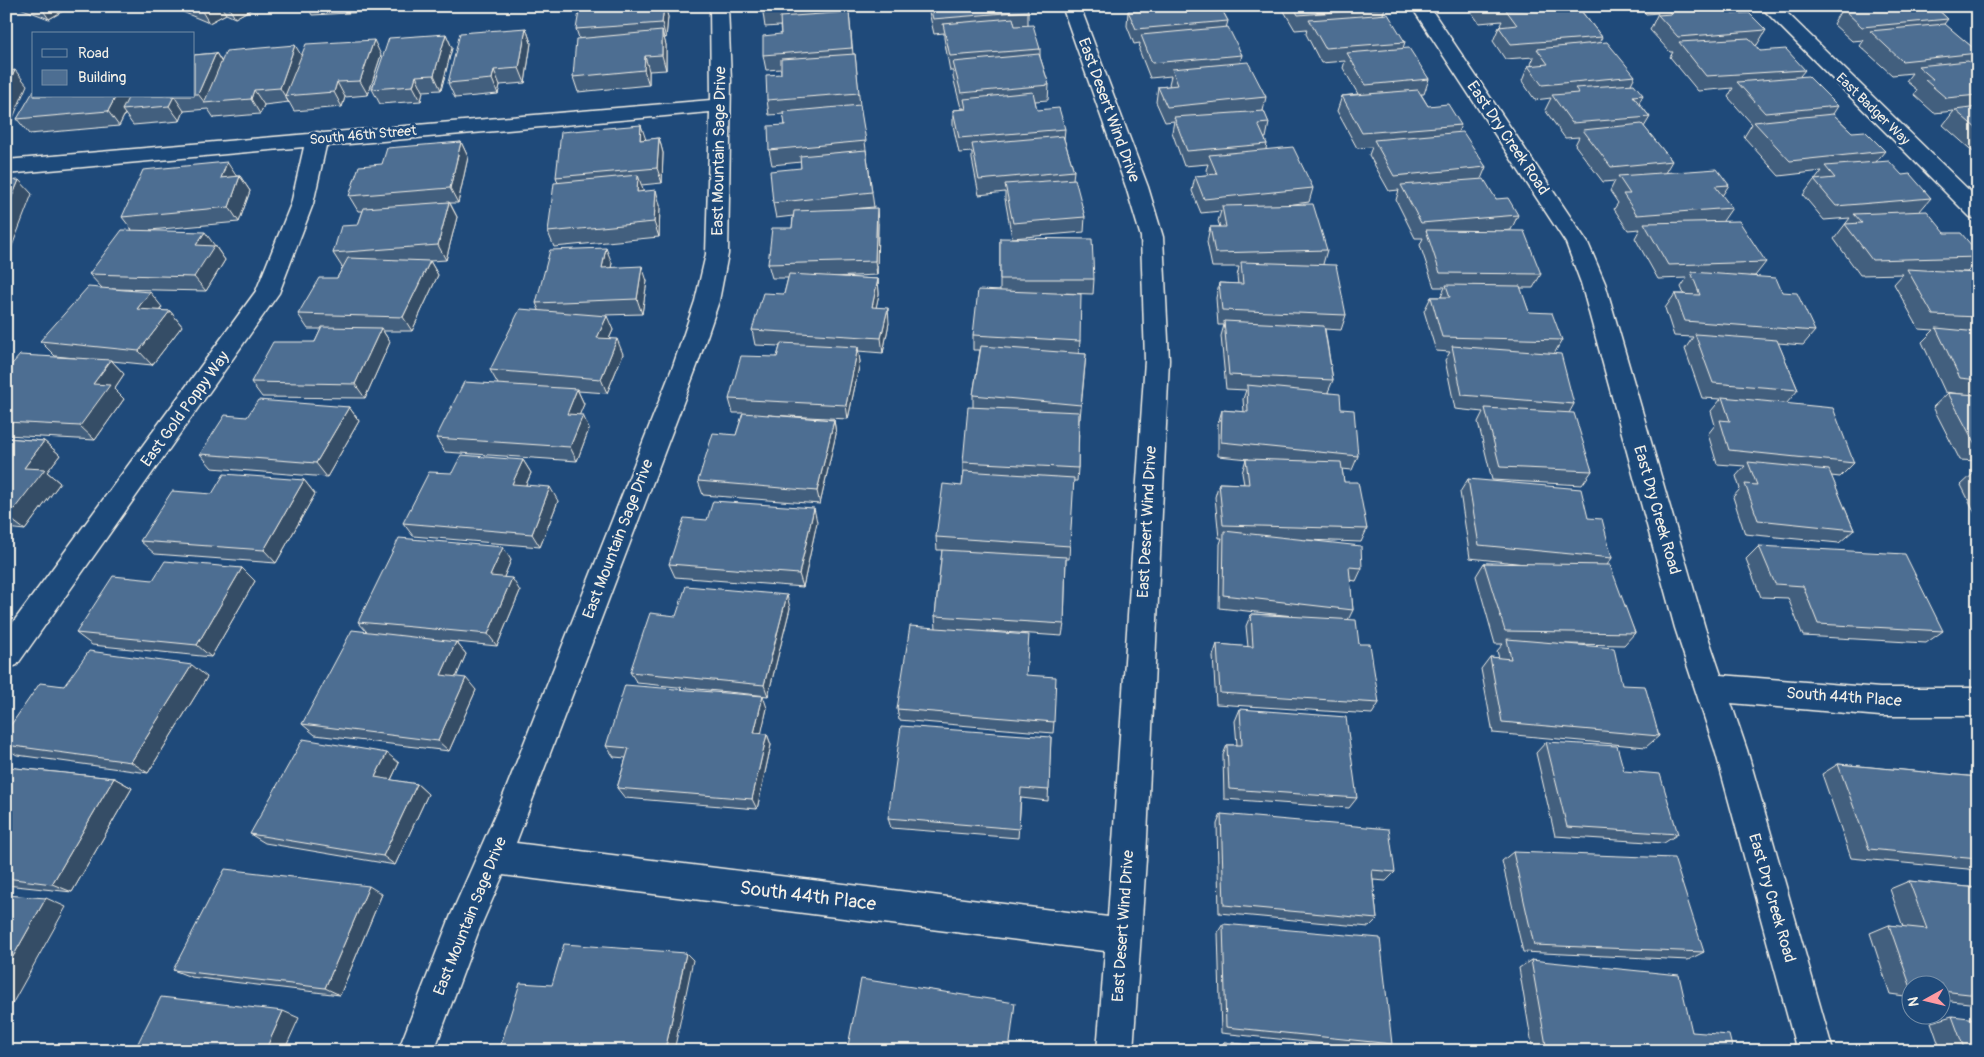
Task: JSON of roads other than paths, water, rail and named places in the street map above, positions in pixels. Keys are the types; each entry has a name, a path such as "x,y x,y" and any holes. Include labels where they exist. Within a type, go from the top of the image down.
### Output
{"street":[{"name":"East Mountain Sage Drive","path":"416,1051 492,857 515,808 685,366 707,301 717,254 720,105 719,6"},
{"name":"East Desert Wind Drive","path":"1071,6 1152,237 1155,282 1156,360 1115,1051"},
{"name":"East Dry Creek Road","path":"1420,6 1577,243 1593,283 1690,628 1731,750 1815,1051"},
{"name":"East Badger Way","path":"1769,6 1978,212"},
{"name":"South 46th Street","path":"6,167 317,138 720,105"},
{"name":"East Gold Poppy Way","path":"6,656 267,293 302,204 317,138"},
{"name":"South 44th Place","path":"1710,688 1880,702 1978,702"},
{"name":"South 44th Place","path":"492,857 1123,936"}]}
